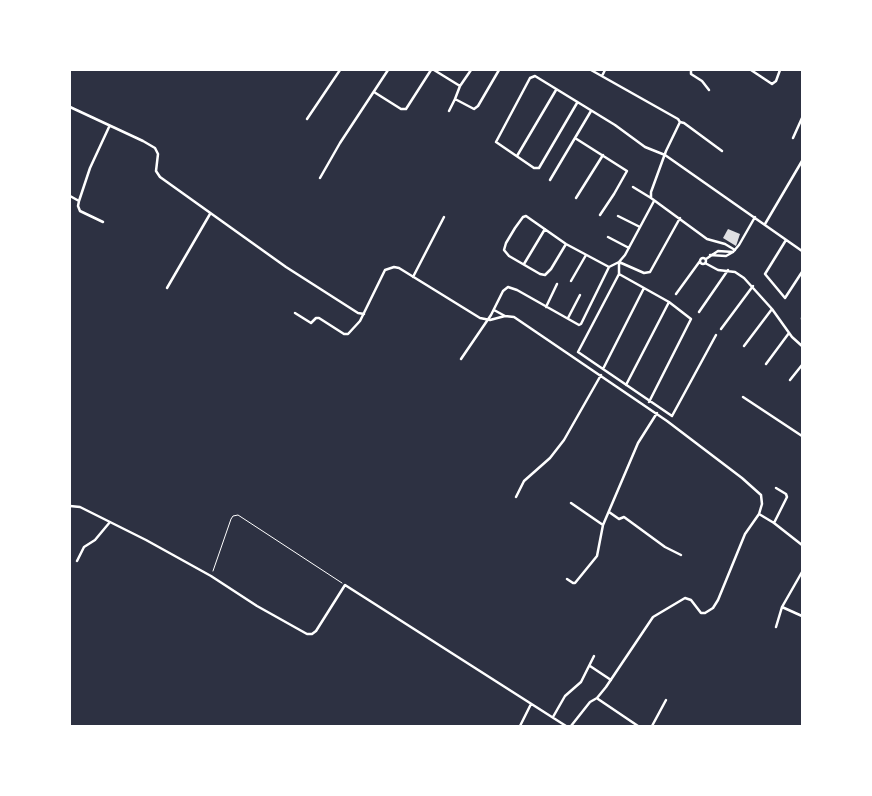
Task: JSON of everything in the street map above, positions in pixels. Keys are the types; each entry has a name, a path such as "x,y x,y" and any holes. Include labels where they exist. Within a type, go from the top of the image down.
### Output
{"street":[{"path":"307,119 340,70"},
{"path":"320,178 340,143 388,70"},
{"path":"374,92 401,109 406,109 433,70 460,86"},
{"path":"449,111 460,86 471,70"},
{"path":"455,99 472,108 476,108 499,70"},
{"path":"590,70 678,118 680,122 722,151"},
{"path":"602,76 605,70"},
{"path":"691,70 691,74 702,81 709,90"},
{"path":"751,70 772,84 776,81 780,70"},
{"path":"577,103 539,168 534,168 497,144 496,141 530,78 536,77 615,125 645,147 665,155 718,194 755,217 802,251"},
{"path":"517,156 556,90"},
{"path":"70,107 156,148 158,154 157,174 286,267 358,313 364,314"},
{"path":"550,180 591,111"},
{"path":"793,138 802,118"},
{"path":"651,198 651,192 666,151 680,122"},
{"path":"103,222 80,211 78,206 90,168 110,126"},
{"path":"576,138 627,171 600,215"},
{"path":"576,198 603,155"},
{"path":"765,224 802,161"},
{"path":"632,187 680,218 707,239 725,244 734,251"},
{"path":"70,196 79,201"},
{"path":"461,358 494,310 503,291 508,287 517,290 579,325 581,324 609,267 619,262 625,255 654,201"},
{"path":"167,288 210,213"},
{"path":"566,244 551,269 545,274 540,274 509,256 504,250 506,243 524,216 566,244 609,267"},
{"path":"618,216 640,227"},
{"path":"413,277 444,217"},
{"path":"676,294 703,258 706,259 710,255 726,256 734,251 755,217"},
{"path":"619,262 644,273 650,272 680,218"},
{"path":"524,264 545,229"},
{"path":"608,237 629,248"},
{"path":"786,240 765,274 785,298 802,272"},
{"path":"571,281 586,255"},
{"path":"705,263 706,259"},
{"path":"700,261 714,268 728,270 739,275 753,286 789,333 802,346"},
{"path":"619,262 619,274 578,350 579,353 670,416 674,415 716,335"},
{"path":"295,313 311,323 316,318 319,318 346,334 357,326 385,270 394,267 403,270 480,318 494,320 505,316"},
{"path":"699,312 728,270"},
{"path":"619,274 669,302 691,319 649,402"},
{"path":"546,307 557,284"},
{"path":"721,329 753,286"},
{"path":"603,369 644,288"},
{"path":"568,319 580,295"},
{"path":"626,385 669,302"},
{"path":"744,346 772,309"},
{"path":"494,310 505,316 514,317 657,413 742,478 761,495 762,504 759,514 745,534 718,600 712,608 705,613 701,613 686,598 653,617 611,680 571,726"},
{"path":"766,364 789,333"},
{"path":"790,380 802,365"},
{"path":"797,372 802,375"},
{"path":"516,497 524,480 550,458 564,440 601,375"},
{"path":"632,396 634,391"},
{"path":"744,397 802,436"},
{"path":"567,579 575,583 596,556 603,525 638,443 657,413"},
{"path":"774,523 787,497 786,494 776,488"},
{"path":"571,503 603,525"},
{"path":"70,506 80,507 110,522 211,576 275,617 310,634 316,631 345,585 566,726"},
{"path":"609,512 619,519 624,517 664,547 681,555"},
{"path":"759,514 802,545"},
{"path":"77,560 84,548 95,540 110,522"},
{"path":"776,627 782,607 802,572"},
{"path":"782,607 802,616"},
{"path":"553,718 565,696 581,682 594,656"},
{"path":"590,666 611,680"},
{"path":"597,698 638,726"},
{"path":"652,726 666,700"},
{"path":"520,726 531,704"}],"path":[{"path":"211,576 231,519 233,516 238,515 345,585"}],"building":[{"path":"728,229 740,234 736,246 723,238"}]}
